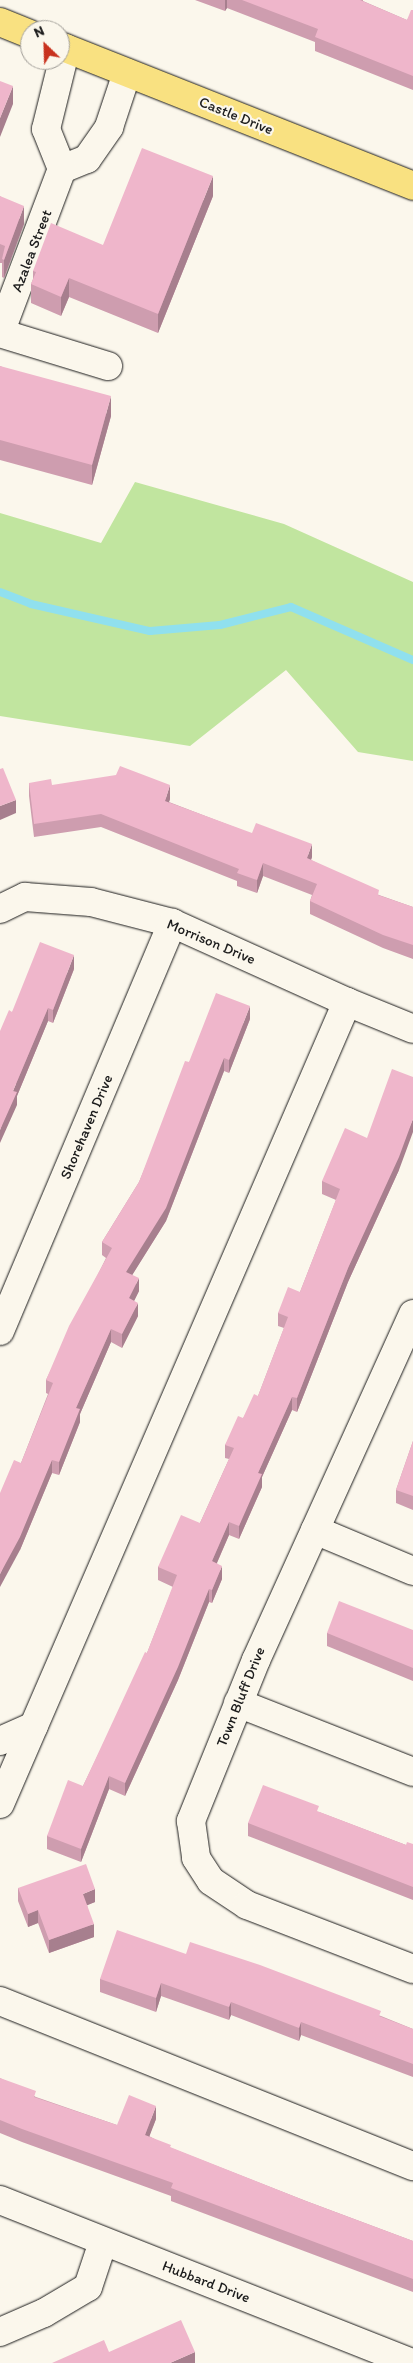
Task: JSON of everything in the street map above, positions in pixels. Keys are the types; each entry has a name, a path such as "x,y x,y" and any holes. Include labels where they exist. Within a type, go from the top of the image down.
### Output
{"main road":[{"path":"0,22 20,30"},
{"name":"Castle Drive","path":"70,50 413,186"}],"street":[{"path":"58,70 46,129 62,169 86,159 108,127 127,73"},
{"name":"Azalea Street","path":"0,333 62,169"},
{"path":"0,333 108,366"},
{"name":"Morrison Drive","path":"0,909 25,897 91,902 172,923 347,1002 413,1028"},
{"name":"Shorehaven Drive","path":"0,1331 172,923"},
{"path":"0,1804 347,1002"},
{"name":"Town Bluff Drive","path":"413,1314 238,1703 191,1821 196,1858 212,1881 248,1905 413,1969"},
{"path":"315,1530 413,1571"},
{"path":"238,1703 413,1772"},
{"path":"0,1741 34,1726"},
{"path":"0,2001 413,2166"},
{"name":"Hubbard Drive","path":"0,2200 103,2242 365,2355 412,2363"},
{"path":"0,2332 44,2313 88,2287 103,2242"}],"green space":[{"path":"135,482 284,524 413,582 413,761 358,752 286,670 190,746 0,716 0,513 101,543"}],"building":[{"path":"242,0 360,0 407,20 411,10 413,10 413,76 315,37 318,29"},
{"path":"0,81 13,86 0,118"},
{"path":"142,148 213,176 158,314 69,278 61,297 31,284 36,272 33,271 51,223 103,245"},
{"path":"0,196 24,206 4,260 2,259 5,246 0,244"},
{"path":"0,366 111,396 92,465 0,440"},
{"path":"120,766 170,785 165,801 252,833 256,823 312,844 307,858 379,890 378,895 413,907 413,945 383,935 310,901 317,884 263,863 257,880 237,873 239,869 101,814 34,824 29,783 51,779 52,785 116,775"},
{"path":"3,768 16,800 0,806 0,769"},
{"path":"40,942 74,955 53,1010 48,1008 13,1091 17,1092 0,1130 0,1031 9,1010 12,1012"},
{"path":"216,993 250,1006 229,1060 224,1058 166,1208 126,1272 139,1278 129,1298 138,1303 122,1334 111,1329 76,1408 80,1409 59,1462 52,1460 20,1537 0,1574 0,1493 14,1460 21,1463 53,1383 46,1380 69,1326 112,1248 102,1242 139,1182 185,1061 189,1062"},
{"path":"392,1069 413,1077 413,1119 399,1157 348,1268 297,1398 292,1397 258,1473 262,1474 239,1526 229,1522 212,1561 222,1566 212,1590 209,1589 178,1667 125,1783 109,1776 81,1849 47,1836 68,1780 83,1786 145,1652 147,1653 177,1575 158,1567 181,1515 200,1523 234,1448 225,1445 238,1416 243,1418 254,1394 258,1396 288,1317 278,1313 288,1287 300,1292 340,1189 322,1181 345,1128 367,1138"},
{"path":"413,1441 413,1496 396,1490"},
{"path":"339,1601 413,1630 413,1668 327,1633"},
{"path":"263,1785 319,1806 317,1811 406,1845 407,1842 413,1844 413,1887 248,1823"},
{"path":"86,1864 95,1889 83,1894 94,1924 49,1940 38,1910 28,1914 18,1888"},
{"path":"117,1930 186,1954 190,1942 260,1965 381,2011 379,2016 413,2029 413,2064 301,2022 299,2028 231,2002 229,2007 161,1983 156,1998 100,1979"},
{"path":"0,2078 36,2091 34,2097 117,2125 129,2095 156,2106 145,2135 171,2145 170,2147 306,2201 413,2241 413,2279 171,2188 173,2183 0,2120"},
{"path":"181,2320 195,2352 170,2363 52,2363 104,2340 109,2352"}],"waterway":[{"path":"0,592 31,604 150,631 220,625 291,607 413,660"}]}
